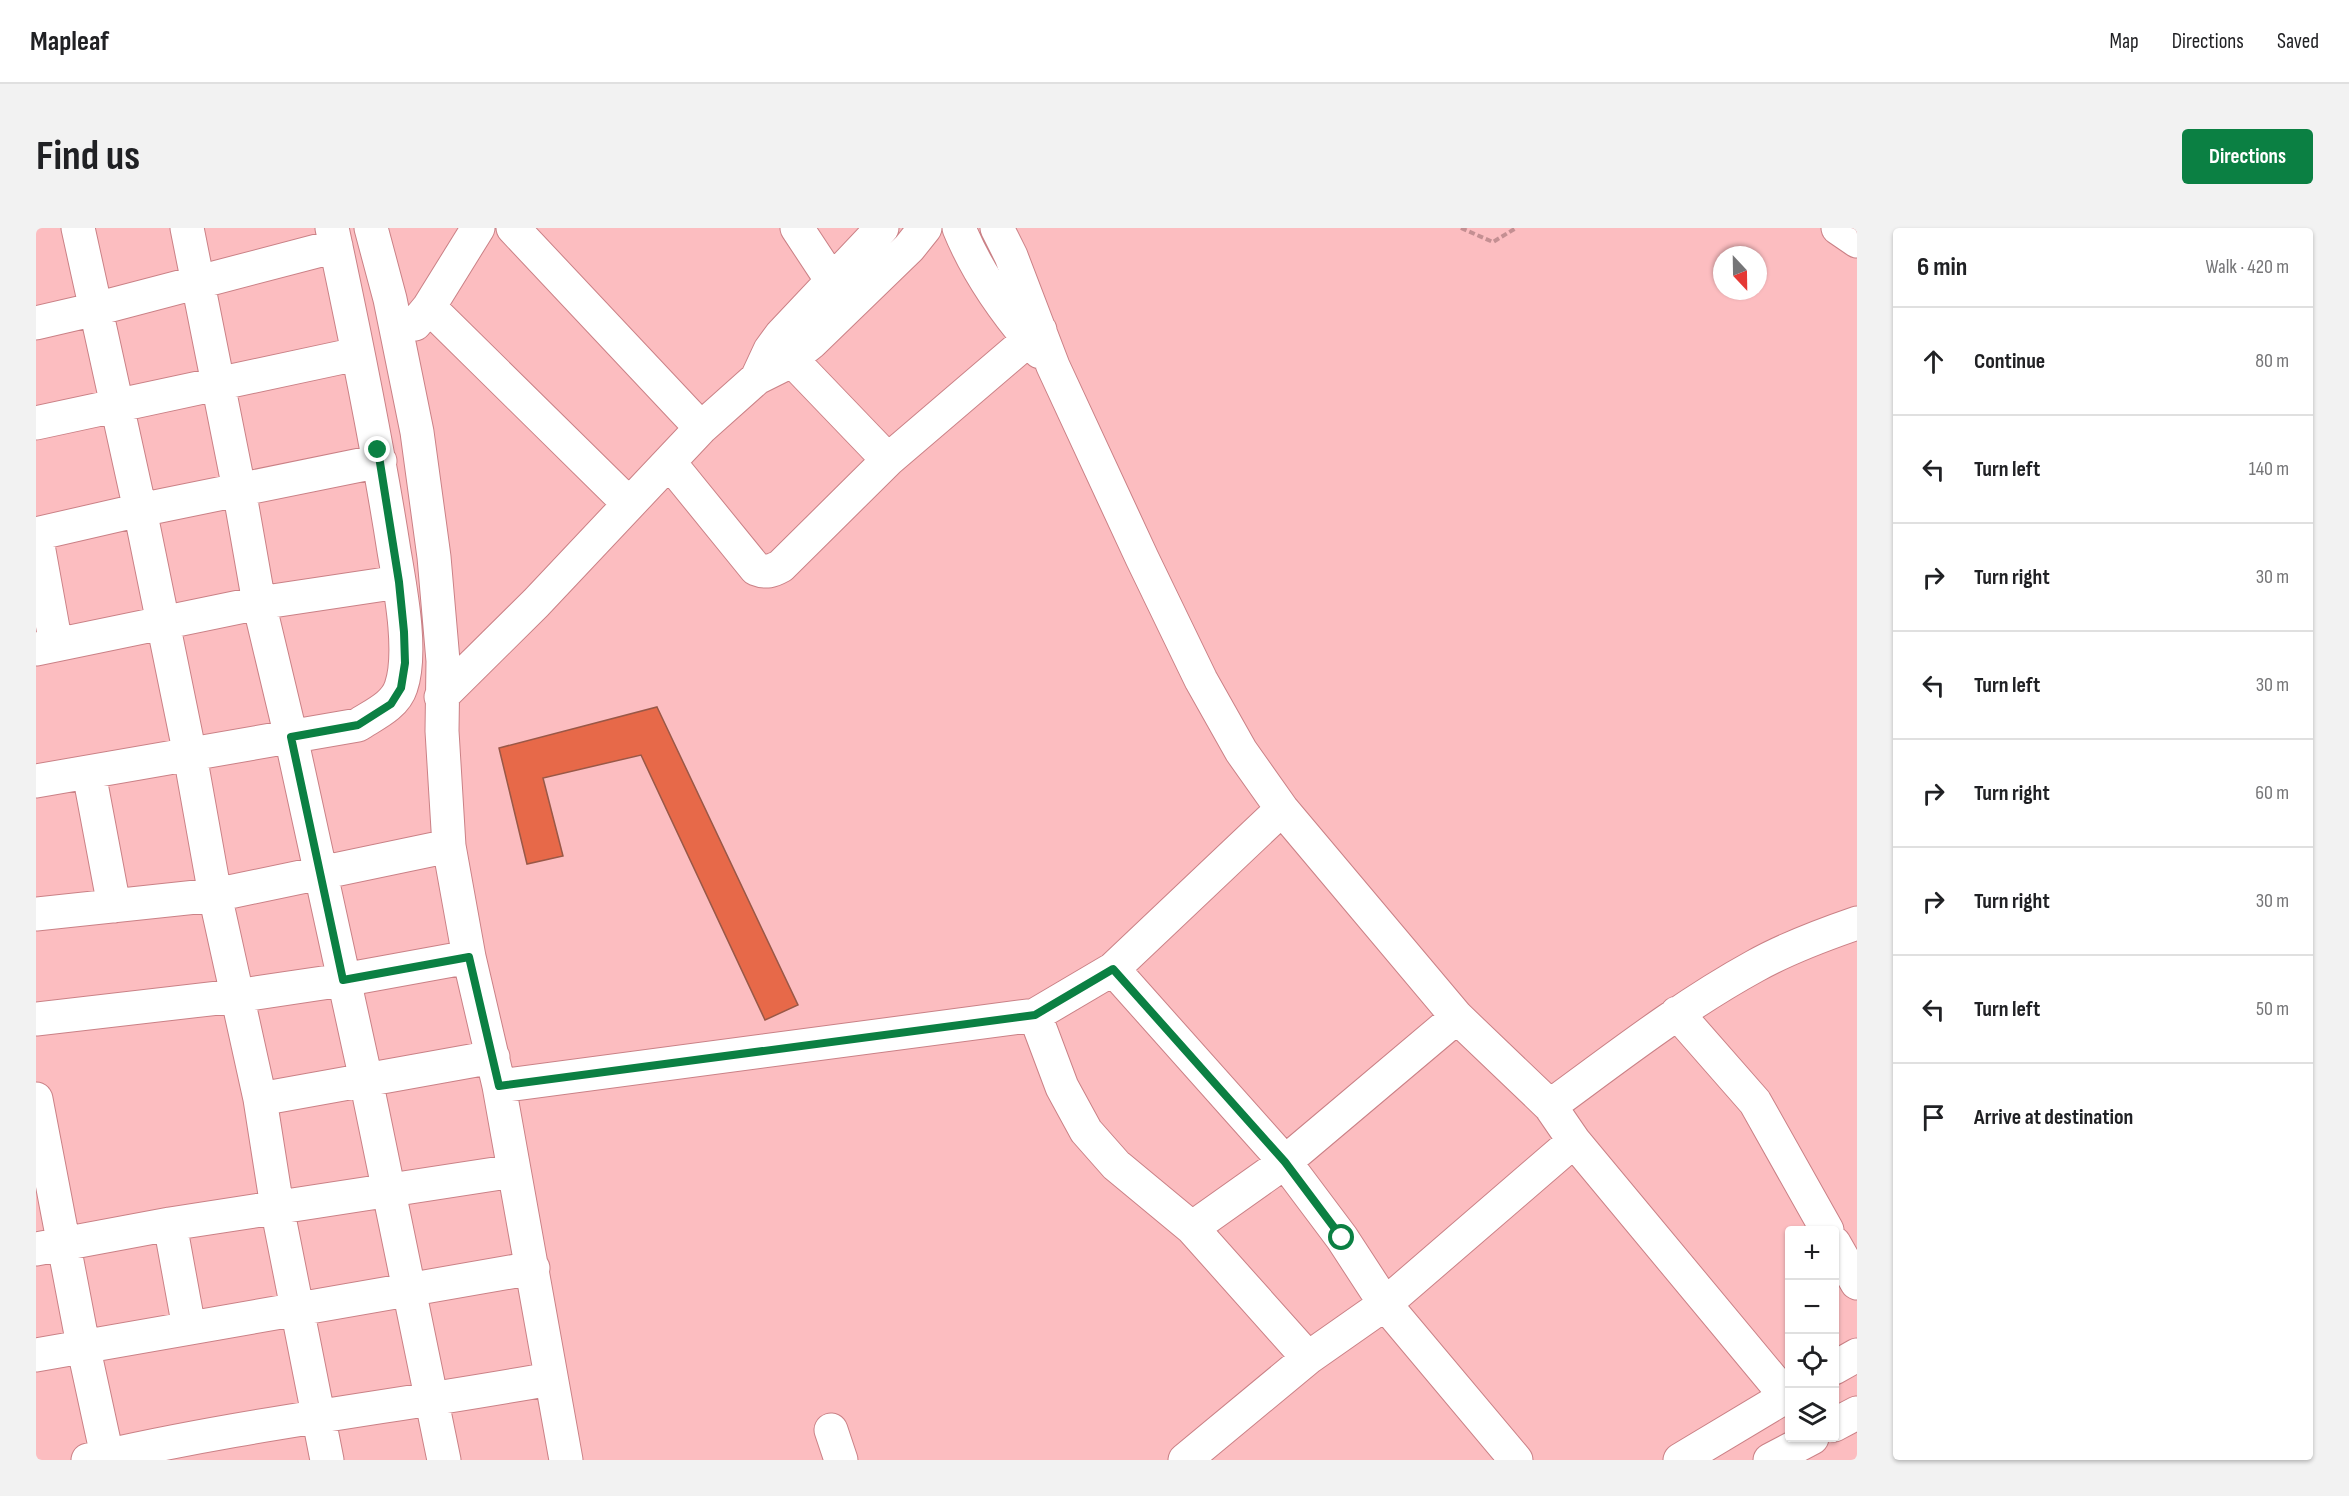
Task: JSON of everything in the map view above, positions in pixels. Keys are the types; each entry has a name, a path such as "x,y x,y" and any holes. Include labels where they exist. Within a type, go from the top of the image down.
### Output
{"street":[{"path":"78,228 164,622 215,895 260,1099 277,1207 327,1460"},
{"path":"187,228 240,489 259,603 291,737 366,1080 444,1460"},
{"path":"371,228 417,432 434,557 443,662 441,697 449,846 469,957 496,1071 566,1460"},
{"path":"399,345 429,307 478,228"},
{"path":"513,228 700,428"},
{"path":"797,228 832,280"},
{"path":"757,378 780,335 882,228"},
{"path":"441,697 536,603 700,428 757,378 792,360 901,256 925,228"},
{"path":"959,228 977,269 1017,326 1034,335"},
{"path":"997,228 1011,256 1034,335 1053,366 1142,558 1202,680 1241,751 1282,810 1457,1017 1550,1106 1574,1141 1785,1391"},
{"path":"1838,228 1857,242"},
{"path":"36,322 197,283 334,237 380,461 399,582 405,663 401,688 391,704 358,725 36,781"},
{"path":"429,307 628,503"},
{"path":"669,462 756,569 763,572 781,566 888,460 1034,335"},
{"path":"36,423 357,354"},
{"path":"792,360 888,460"},
{"path":"380,461 140,510 36,534 46,647 259,603 399,582"},
{"path":"89,773 114,906"},
{"path":"260,1099 366,1080 496,1071 1035,1015 1113,969 1282,810"},
{"path":"36,914 215,895 449,846"},
{"path":"1550,1106 1677,1013 1756,965 1817,937 1857,923"},
{"path":"36,1019 236,996 343,980 469,957"},
{"path":"1113,969 1285,1162 1342,1238 1385,1304 1516,1460"},
{"path":"1677,1013 1755,1102 1825,1226"},
{"path":"1035,1015 1062,1087 1086,1131 1116,1165 1192,1228 1308,1358"},
{"path":"1192,1228 1285,1162 1457,1017"},
{"path":"37,1111 50,1246 83,1346 101,1458 213,1447 317,1417 550,1379"},
{"path":"1185,1460 1308,1358 1385,1304 1574,1141"},
{"path":"50,1246 170,1224 514,1172"},
{"path":"170,1224 189,1328"},
{"path":"1839,1252 1857,1283"},
{"path":"36,1355 533,1268"},
{"path":"1839,1365 1857,1355"},
{"path":"1680,1460 1785,1397"},
{"path":"1839,1422 1857,1413"},
{"path":"1780,1458 1804,1442"}],"path":[{"path":"1461,228 1493,242 1516,228"}],"building":[{"path":"657,707 798,1005 765,1020 641,755 543,778 563,856 527,864 499,748"}],"route":[{"path":"378,450 399,582 404,632 405,663 401,688 391,704 358,725 291,737 343,980 469,957 499,1086 1035,1015 1113,969 1285,1162 1342,1238"}]}
